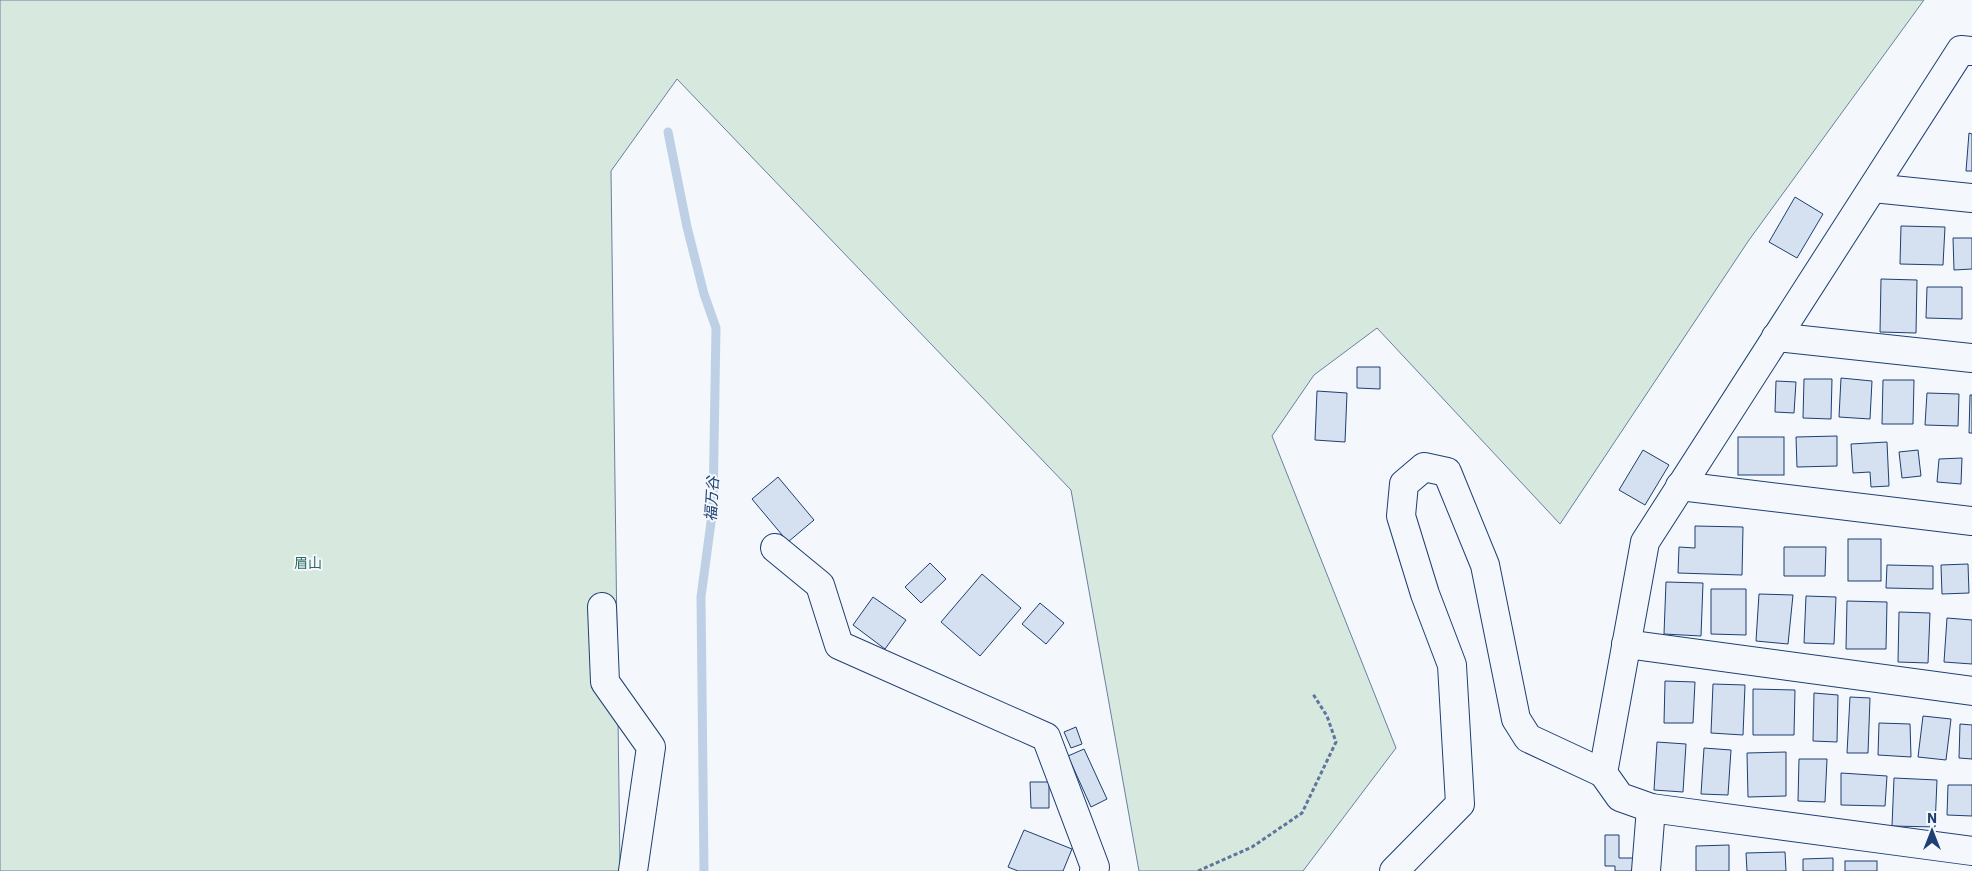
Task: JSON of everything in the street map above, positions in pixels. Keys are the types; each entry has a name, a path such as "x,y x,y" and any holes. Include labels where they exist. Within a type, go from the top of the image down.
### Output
{"street":[{"path":"1603,773 1645,542 1961,50 1972,51"},
{"path":"1872,188 1972,198"},
{"path":"1776,337 1972,358"},
{"path":"1394,871 1460,804 1452,666 1425,594 1401,516 1404,484 1424,467 1447,472 1485,565 1516,719 1528,738 1603,773 1620,797 1651,808 1972,851"},
{"path":"1680,486 1972,521"},
{"path":"775,548 820,585 839,645 1046,737 1095,867 1094,871"},
{"path":"602,607 605,682 651,746 633,871"},
{"path":"1626,644 1972,691"},
{"path":"1646,871 1651,808"}],"path":[{"path":"1198,871 1252,847 1302,813 1336,742 1327,716 1313,694"}],"green space":[{"name":"眉山","path":"0,0 1924,0 1749,240 1560,524 1377,328 1314,375 1272,436 1396,748 1303,871 1139,871 1071,490 677,79 611,171 620,871 0,871"}],"building":[{"path":"1969,133 1972,134 1972,171 1966,171"},
{"path":"1795,197 1823,214 1797,258 1769,242"},
{"path":"1901,226 1945,227 1943,265 1900,264"},
{"path":"1953,238 1972,238 1972,269 1954,270"},
{"path":"1881,279 1917,280 1916,333 1880,332"},
{"path":"1927,287 1962,287 1962,319 1926,318"},
{"path":"1357,367 1380,367 1380,389 1357,388"},
{"path":"1841,378 1872,381 1870,419 1839,417"},
{"path":"1804,379 1832,379 1831,419 1803,418"},
{"path":"1883,380 1914,380 1913,424 1882,424"},
{"path":"1776,381 1796,382 1794,413 1775,412"},
{"path":"1317,391 1347,393 1345,442 1315,440"},
{"path":"1927,393 1959,394 1958,426 1925,425"},
{"path":"1970,395 1972,395 1972,433 1969,433"},
{"path":"1837,436 1837,466 1797,467 1796,437"},
{"path":"1738,437 1784,437 1784,475 1738,475"},
{"path":"1887,442 1889,486 1871,487 1870,472 1853,473 1851,444"},
{"path":"1643,450 1669,465 1645,505 1619,490"},
{"path":"1918,450 1921,476 1902,478 1899,452"},
{"path":"1962,458 1961,484 1937,482 1939,459"},
{"path":"778,477 814,520 788,542 752,499"},
{"path":"1695,526 1743,527 1742,575 1678,573 1679,547 1695,548"},
{"path":"1848,539 1881,539 1881,581 1848,581"},
{"path":"1784,547 1826,547 1825,576 1784,576"},
{"path":"930,563 946,579 921,603 905,587"},
{"path":"1968,564 1969,593 1942,594 1941,565"},
{"path":"1887,565 1933,566 1933,589 1886,588"},
{"path":"982,574 1021,608 980,656 941,622"},
{"path":"1666,582 1703,583 1701,636 1664,634"},
{"path":"1711,589 1746,589 1746,635 1711,634"},
{"path":"1759,594 1793,595 1788,644 1756,641"},
{"path":"1806,596 1836,597 1834,644 1804,643"},
{"path":"873,597 906,620 885,649 853,625"},
{"path":"1847,601 1887,602 1886,649 1846,649"},
{"path":"1040,603 1064,623 1046,644 1022,624"},
{"path":"1899,612 1930,613 1928,663 1898,662"},
{"path":"1947,618 1972,620 1972,664 1944,662"},
{"path":"1665,681 1695,682 1693,723 1664,723"},
{"path":"1713,684 1745,685 1743,735 1711,733"},
{"path":"1753,689 1795,690 1794,735 1753,735"},
{"path":"1814,693 1838,695 1837,742 1813,741"},
{"path":"1850,697 1870,698 1868,753 1847,753"},
{"path":"1923,716 1951,719 1946,760 1918,757"},
{"path":"1879,723 1910,724 1911,757 1878,755"},
{"path":"1960,724 1972,725 1972,759 1959,758"},
{"path":"1076,727 1082,744 1071,748 1064,732"},
{"path":"1657,742 1686,744 1683,792 1654,790"},
{"path":"1704,748 1731,750 1728,795 1701,794"},
{"path":"1084,749 1107,799 1091,807 1068,756"},
{"path":"1786,752 1786,796 1748,797 1747,753"},
{"path":"1799,759 1827,759 1825,802 1798,801"},
{"path":"1841,773 1887,776 1885,806 1841,805"},
{"path":"1894,778 1937,780 1935,827 1892,826"},
{"path":"1030,782 1049,782 1049,808 1031,808"},
{"path":"1948,785 1972,785 1972,816 1947,815"},
{"path":"1024,830 1072,849 1063,871 1018,871 1008,867"},
{"path":"1605,835 1619,835 1619,858 1637,858 1637,871 1615,871 1615,866 1605,866"},
{"path":"1729,845 1729,871 1696,871 1696,846"},
{"path":"1785,852 1786,871 1747,871 1746,853"},
{"path":"1833,858 1833,871 1803,871 1803,859"},
{"path":"1845,861 1877,861 1877,871 1845,871"}],"waterway":[{"name":"福万谷","path":"668,132 687,227 704,294 716,328 713,507 701,597 704,871"}]}
